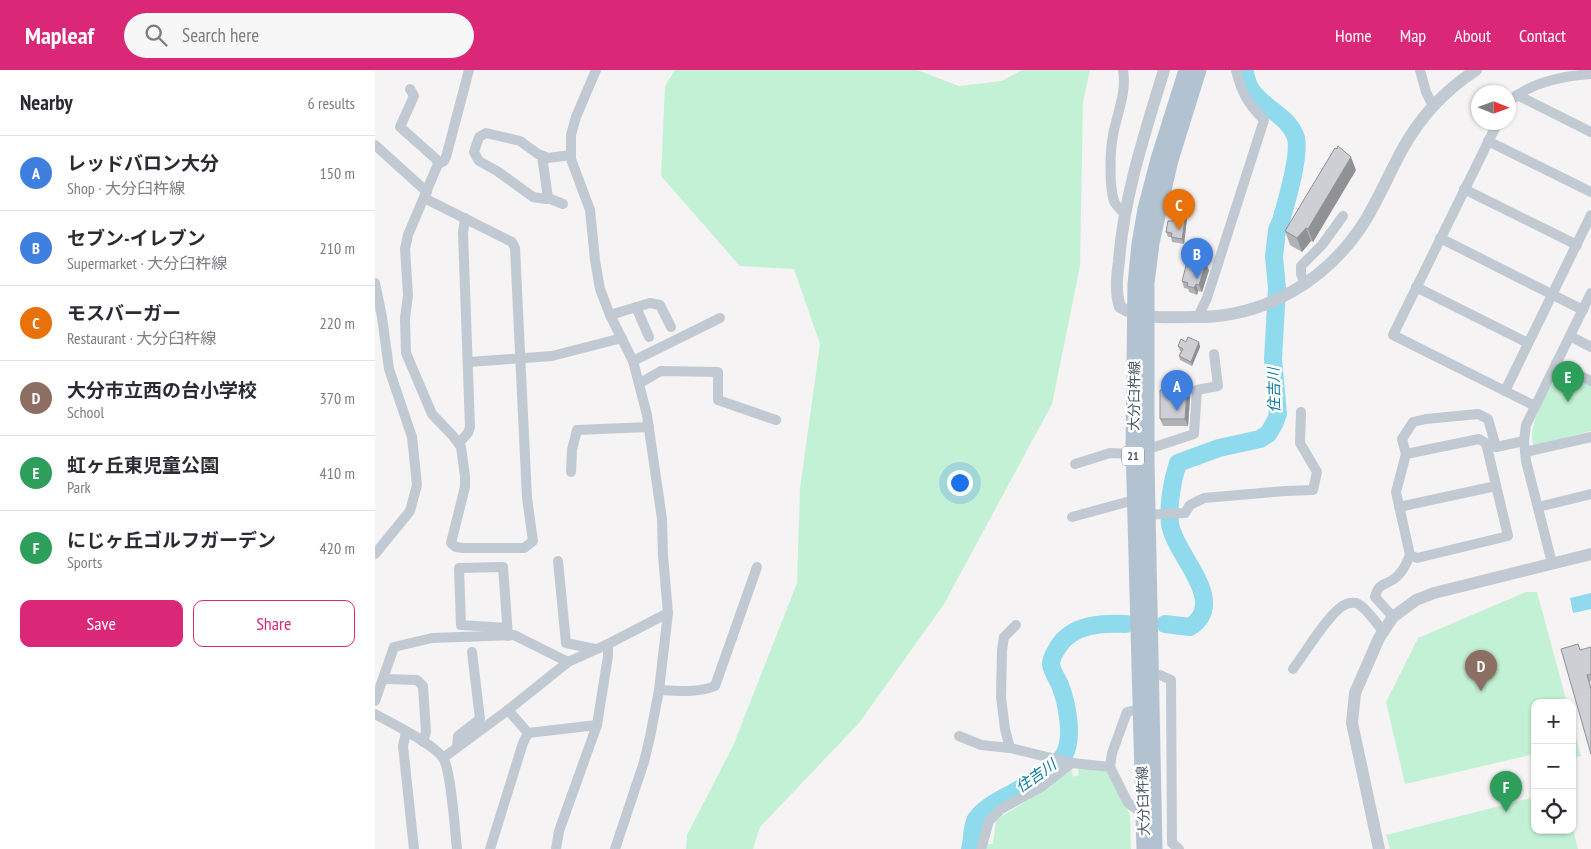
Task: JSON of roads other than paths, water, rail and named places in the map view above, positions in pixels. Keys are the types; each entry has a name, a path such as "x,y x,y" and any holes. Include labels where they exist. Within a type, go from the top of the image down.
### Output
{"main road":[{"name":"大分臼杵線","path":"1155,849 1147,708 1145,511 1140,451 1141,314 1137,265 1145,209 1157,159 1186,70"},
{"name":"大分臼杵線","path":"1141,314 1154,232 1171,160 1199,70"},
{"name":"大分臼杵線","path":"1140,451 1145,511"},
{"name":"大分臼杵線","path":"1144,849 1143,814 1147,708"}],"street":[{"path":"438,164 444,162 446,157 469,70"},
{"path":"596,70 575,117 571,136 571,155 574,168 589,204 597,276 603,297 633,361 640,383 649,427 662,519 668,613 659,690 644,762 615,849"},
{"path":"1123,70 1123,91 1113,135 1112,158 1114,201 1124,213"},
{"path":"1164,70 1134,170 1124,213 1117,299 1120,307 1141,314 1198,317 1237,314 1289,294 1305,284 1340,255 1358,232 1373,207 1415,129 1433,106 1456,84 1476,70"},
{"path":"1198,317 1207,298 1264,120 1251,107 1240,88 1236,70"},
{"path":"1420,70 1426,92 1433,106"},
{"path":"1517,95 1560,78 1591,74"},
{"path":"375,146 426,195 512,242 515,248 527,498 533,541 524,548 463,548 456,547 451,543 466,481 462,452 459,443 432,414 406,352 405,318 408,288 405,250 408,235 426,195 438,164 436,159 400,128 414,96 410,89"},
{"path":"1517,95 1591,132"},
{"path":"1494,130 1393,334 1535,406"},
{"path":"563,204 548,198 537,199 533,197 497,170 479,161 474,152 479,137 486,134 520,141 542,156 553,158 571,155"},
{"path":"1488,141 1591,192"},
{"path":"542,156 548,198"},
{"path":"1465,188 1577,245"},
{"path":"1305,284 1301,274 1301,266 1322,245 1343,216"},
{"path":"1505,391 1591,216"},
{"path":"459,443 469,430 469,362 463,233 465,218"},
{"path":"1440,238 1583,310"},
{"path":"375,283 389,368 412,437 417,486 409,511 379,542 375,554"},
{"path":"1416,287 1528,343"},
{"path":"1552,563 1525,452 1526,425 1591,293"},
{"path":"610,315 650,303 660,305 671,327"},
{"path":"636,307 649,337"},
{"path":"633,361 720,318"},
{"path":"1570,336 1591,347"},
{"path":"469,362 521,359 570,352 622,338"},
{"path":"1075,464 1109,453 1140,451 1193,434 1197,390 1218,386 1214,354"},
{"path":"1556,364 1591,381"},
{"path":"640,383 661,371 718,372 718,400 776,420"},
{"path":"1073,517 1145,511 1179,514 1185,513 1190,505 1204,498 1313,490 1317,472 1300,443 1301,412"},
{"path":"1393,618 1375,597 1377,590 1383,583 1395,579 1407,563 1410,555 1396,492 1406,454 1402,439 1413,422 1478,414 1489,419 1496,447 1524,441"},
{"path":"571,472 572,450 577,430 649,427"},
{"path":"1525,452 1591,437"},
{"path":"1406,454 1479,439 1486,443 1508,536 1417,558 1410,555"},
{"path":"1399,507 1496,486"},
{"path":"1538,507 1591,494"},
{"path":"1379,849 1352,723 1355,693 1383,631 1393,618 1416,600 1434,593 1591,554"},
{"path":"558,561 566,644 595,649"},
{"path":"507,632 503,567 459,568 461,625 507,632 567,662"},
{"path":"659,690 683,691 715,686 757,567"},
{"path":"1293,669 1331,618 1341,607 1349,603 1356,603 1362,607 1383,631"},
{"path":"443,758 508,710 567,662 608,644 668,613"},
{"path":"1010,748 1005,729 1001,697 1001,650 1004,637 1016,624"},
{"path":"375,701 394,647 432,638 507,632"},
{"path":"555,849 559,831 597,725 608,656 608,644"},
{"path":"457,747 457,736 480,719 472,652"},
{"path":"1146,675 1160,675 1171,680 1172,843 1179,849"},
{"path":"383,680 417,680 423,686 426,732 423,742"},
{"path":"1143,814 1128,804 1110,767 1112,753 1127,712 1147,708"},
{"path":"508,710 527,733"},
{"path":"375,714 423,742 443,758 449,780 457,849"},
{"path":"527,733 597,725"},
{"path":"406,732 403,746 414,849"},
{"path":"490,849 527,733"},
{"path":"959,736 981,745 1010,748 1070,763 1110,767"},
{"path":"981,849 989,821 1001,809 1041,787 1070,763"}],"water":[{"path":"1591,593 1591,609 1573,613 1570,598"}],"waterway":[{"name":"住吉川","path":"1165,624 1190,627 1201,616 1204,604 1197,578 1174,537 1170,524 1171,493 1178,463 1219,448 1260,439 1268,434 1278,414 1273,359 1277,288 1274,257 1277,230 1293,177 1297,143 1295,135 1286,121 1255,95 1249,86 1244,70"},
{"name":"住吉川","path":"970,849 973,826 980,814 994,803 1044,773 1064,755 1069,739 1067,711 1063,692 1051,664 1052,657 1058,647 1064,639 1079,629 1088,626 1126,624"}],"place":[{"name":"モスバーガー","path":"1179,230"},
{"name":"セブン-イレブン","path":"1197,279"},
{"name":"虹ヶ丘東児童公園","path":"1568,402"},
{"name":"レッドバロン大分","path":"1177,411"},
{"name":"大分市立西の台小学校","path":"1481,691"},
{"name":"にじヶ丘ゴルフガーデン","path":"1506,812"}]}
